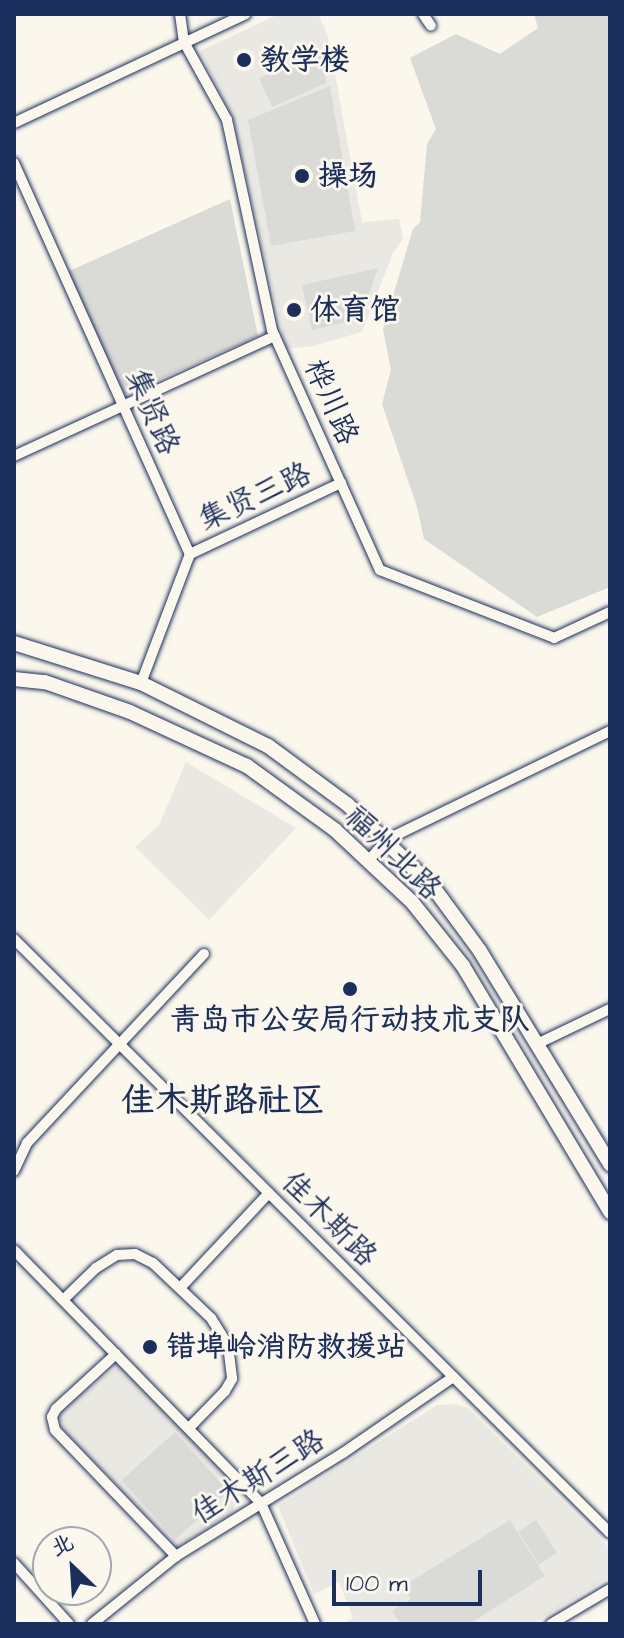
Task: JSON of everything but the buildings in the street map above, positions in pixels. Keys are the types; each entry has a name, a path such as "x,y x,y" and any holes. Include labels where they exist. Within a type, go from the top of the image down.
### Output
{"main road":[{"name":"福州北路","path":"14,643 141,683 268,746 347,804 388,839 443,899 480,951 539,1043 610,1164"},
{"name":"福州北路","path":"14,679 45,682 130,712 247,766 335,830 412,902 463,966 610,1212"}],"street":[{"name":"桦川路","path":"180,14 184,42 227,120 275,336 380,570 554,638 610,612"},
{"path":"14,123 246,14"},
{"path":"423,14 431,26"},
{"name":"集贤路","path":"14,163 190,554"},
{"path":"14,456 275,336"},
{"name":"集贤三路","path":"190,554 341,483"},
{"path":"141,683 190,554"},
{"path":"368,861 388,839 610,731"},
{"name":"佳木斯路","path":"14,939 610,1533"},
{"path":"14,1171 27,1143 204,954"},
{"path":"539,1043 610,1009"},
{"path":"180,1288 269,1193"},
{"path":"14,1250 261,1503 315,1624"},
{"path":"63,1300 96,1268 117,1255 135,1254 153,1263 180,1288 223,1333 232,1363 232,1379 225,1391 189,1428"},
{"path":"116,1354 56,1409 52,1417 55,1430 176,1556"},
{"name":"佳木斯三路","path":"92,1624 176,1556 453,1377"},
{"path":"14,1563 69,1624"},
{"path":"551,1624 610,1589"}],"shaded area":[{"path":"279,14 318,14 328,36 362,222 399,219 403,239 393,253 362,332 313,346 286,349 233,119 200,51"},
{"path":"534,14 610,14 610,587 537,617 424,539 417,507 382,404 391,370 383,329 413,229 420,222 427,144 436,129 410,58 456,34 500,54 538,28"},
{"name":"操场","path":"320,50 326,83 272,107 259,78"},
{"name":"操场","path":"330,86 355,231 271,246 248,120"},
{"path":"230,199 258,336 124,395 67,272"},
{"name":"操场","path":"378,268 360,319 312,330 302,285"},
{"path":"186,762 296,828 209,920 135,847 159,825"},
{"path":"121,1363 235,1480 239,1493 232,1514 177,1546 63,1429 60,1417 66,1407"},
{"path":"455,1404 468,1408 609,1547 610,1577 532,1624 343,1624 353,1618 339,1582 314,1594 278,1506 437,1405"},
{"path":"175,1432 229,1491 175,1540 121,1480"},
{"path":"510,1520 545,1576 469,1624 401,1624 392,1611 411,1599 403,1586"},
{"path":"536,1520 557,1553 539,1564 518,1531"}],"place":[{"name":"教学楼","path":"244,60"},
{"name":"操场","path":"302,176"},
{"name":"体育馆","path":"294,310"},
{"name":"青岛市公安局行动技术支队","path":"350,989"},
{"name":"错埠岭消防救援站","path":"150,1347"}],"district":[{"name":"佳木斯路社区","path":"223,1102"}]}
